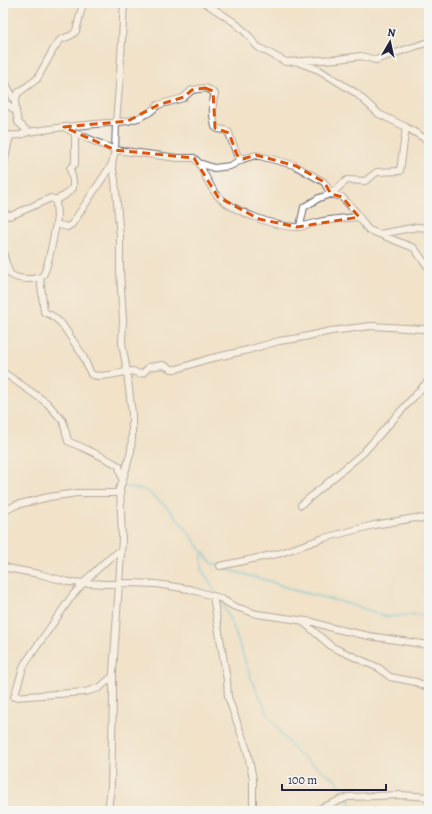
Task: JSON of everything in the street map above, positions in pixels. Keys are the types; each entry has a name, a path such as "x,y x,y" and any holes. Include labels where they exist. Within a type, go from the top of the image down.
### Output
{"street":[{"path":"28,132 18,122 15,101 16,96 38,78 60,40 74,34 83,3"},
{"path":"56,224 67,227 72,224 112,164 115,150 124,3"},
{"path":"205,3 234,22 250,36 258,47 286,62 361,56 376,60 429,42"},
{"path":"298,62 320,70 356,93 379,114 406,126 429,141"},
{"path":"3,75 15,101"},
{"path":"3,166 6,136 64,127 128,121 150,112 158,105 184,97 192,90 205,88 215,94 213,99 213,109 215,127 226,130 229,133 237,155 243,159"},
{"path":"3,102 16,111"},
{"path":"300,226 304,206 319,198 331,194 347,180 365,181 377,172 400,171 406,126"},
{"path":"64,127 115,150 178,158 194,158 199,163 216,194 226,202 259,219 292,227 342,218 359,217"},
{"path":"56,201 73,188 70,168 76,164 75,133"},
{"path":"199,163 214,168 230,166 243,159 256,155 294,165 324,182 331,194 342,197 369,230 414,248 429,268"},
{"path":"3,512 16,505 49,497 77,493 117,493 122,483 131,451 132,414 122,343 120,237 115,180 112,164"},
{"path":"3,211 10,216 51,198 56,201"},
{"path":"3,250 8,270 12,276 20,279 43,276 47,266 56,224 56,201"},
{"path":"380,234 417,227 429,228"},
{"path":"40,277 44,312 61,323 82,354 91,374 94,376 134,371 141,374 149,368 163,365 172,369 177,369 208,359 279,341 331,331 371,326 423,329 429,328"},
{"path":"3,372 46,403 63,421 68,440 86,450 107,458 119,466 122,483 122,539 115,632 111,786 108,811"},
{"path":"301,505 363,453 429,380"},
{"path":"220,566 281,553 324,538 374,525 415,518 429,519"},
{"path":"113,676 99,688 85,692 14,697 24,665 72,596 105,562 121,550"},
{"path":"3,565 7,568 69,582 106,584 131,583 189,588 220,598 233,606 257,614 313,622 332,628 369,636 429,645"},
{"path":"213,596 227,680 228,697 247,750 253,779 253,804 255,811"},
{"path":"302,621 332,647 379,668 390,676 416,682 429,688"},
{"path":"314,811 348,798 402,795 429,797"}],"highlighted area":[{"path":"205,88 213,91 215,128 229,133 237,155 243,159 256,155 296,166 324,182 331,194 342,197 359,217 297,227 259,219 218,197 194,158 115,150 64,127 128,121 158,105 184,97 192,90"}],"waterway":[{"path":"121,486 145,490 165,505 187,530 212,563 218,565"},
{"path":"202,552 202,570 218,596"},
{"path":"224,568 269,581 293,590 342,602 387,617 417,614 429,618"},
{"path":"221,601 233,626 252,681 270,717 297,753 336,780 355,811"}]}
